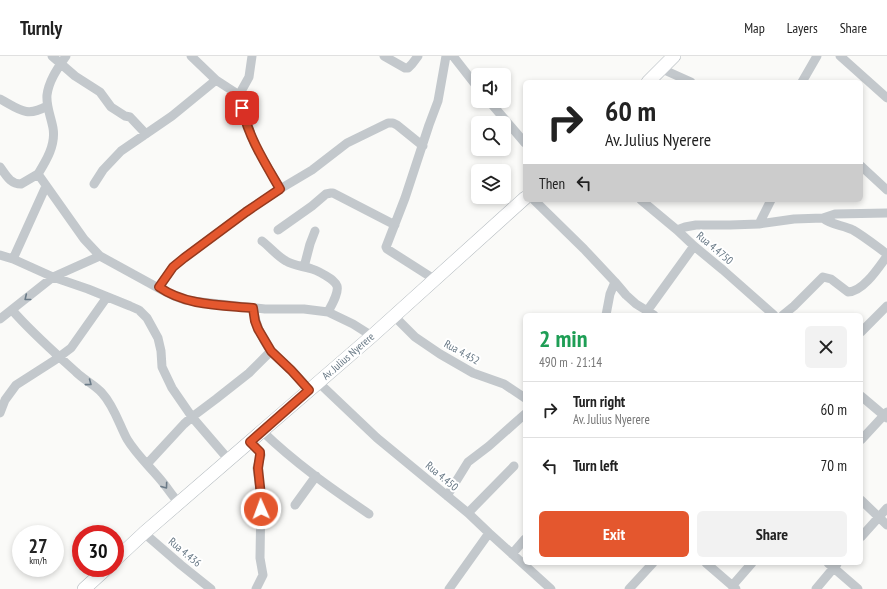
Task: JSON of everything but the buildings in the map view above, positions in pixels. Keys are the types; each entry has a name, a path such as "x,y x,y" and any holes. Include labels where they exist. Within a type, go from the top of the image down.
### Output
{"main road":[{"path":"650,80 674,56"},
{"name":"Av. Julius Nyerere","path":"124,552 372,336 393,315 523,200"},
{"path":"84,589 97,577"}],"street":[{"path":"52,56 64,60 75,76 100,92 111,107 130,118 146,134"},
{"path":"191,56 216,80 239,95 246,122 254,143 280,189"},
{"path":"239,95 249,77 252,56"},
{"path":"384,56 405,68 408,68 418,56"},
{"path":"434,279 386,248 438,101 446,56"},
{"path":"453,56 471,79"},
{"path":"803,80 817,56"},
{"path":"840,56 851,59 887,98"},
{"path":"0,167 9,181 21,184 38,174 43,166 53,142 53,130 47,106 47,95 49,85 56,70 64,60"},
{"path":"662,68 687,80"},
{"path":"94,184 112,159 121,151 172,116 216,80"},
{"path":"0,100 25,112 32,112 47,106"},
{"path":"495,108 523,141"},
{"path":"159,287 173,267 184,258 246,212 312,170 347,143 388,123 393,123 423,146"},
{"path":"863,168 887,190"},
{"path":"38,174 84,239 100,256 174,296 185,300 253,308 304,309 328,312 353,324 372,336"},
{"path":"13,259 46,186"},
{"path":"278,230 326,194 331,193 395,225"},
{"path":"536,202 584,249 626,295 650,313 694,246"},
{"name":"Rua 4.4750","path":"643,202 772,313"},
{"path":"759,224 769,202"},
{"path":"677,230 696,225 759,224 794,219 824,218 835,214 887,213"},
{"path":"785,313 822,277 831,279 848,292 857,290 877,269 887,255 851,230 840,225 829,223 824,218"},
{"path":"304,267 315,231"},
{"path":"262,240 286,261 313,269 334,281 337,285 336,295 328,312"},
{"path":"0,255 139,310 148,318 158,338 161,351 162,368 172,388 192,418 229,460"},
{"path":"1,317 53,277 100,256"},
{"path":"606,313 610,294 615,282"},
{"path":"0,413 5,400 16,385 60,357 71,348 107,297"},
{"path":"863,330 887,306"},
{"name":"Rua 4.450","path":"253,308 258,329 271,351 291,370 314,386 468,513 523,564"},
{"path":"12,310 25,325 77,374 101,392 107,399 127,438 138,455 162,481 179,504"},
{"name":"Rua 4.452","path":"393,315 415,337 440,354 473,373 504,384 523,397"},
{"path":"147,464 184,424 249,373 271,351"},
{"path":"863,398 886,415 863,438"},
{"path":"447,496 468,462 489,446 523,416"},
{"path":"262,431 278,447 369,514"},
{"path":"250,442 260,452 258,468 261,496 260,558 263,575 256,589"},
{"path":"468,513 514,466"},
{"path":"295,505 316,476"},
{"path":"863,502 887,525"},
{"path":"863,535 887,508"},
{"name":"Rua 4.436","path":"144,533 211,589"},
{"path":"449,589 488,533"},
{"path":"512,554 523,541"},
{"name":"Rua 4.450","path":"524,565 551,589"},
{"path":"629,589 651,565"},
{"path":"708,565 734,587 750,565"},
{"path":"816,589 834,565 858,589"}],"route":[{"path":"242,108 254,143 280,189 184,258 173,267 159,287 174,296 185,300 253,308 258,329 271,351 309,390 250,442 260,452 258,468 261,509"}]}
